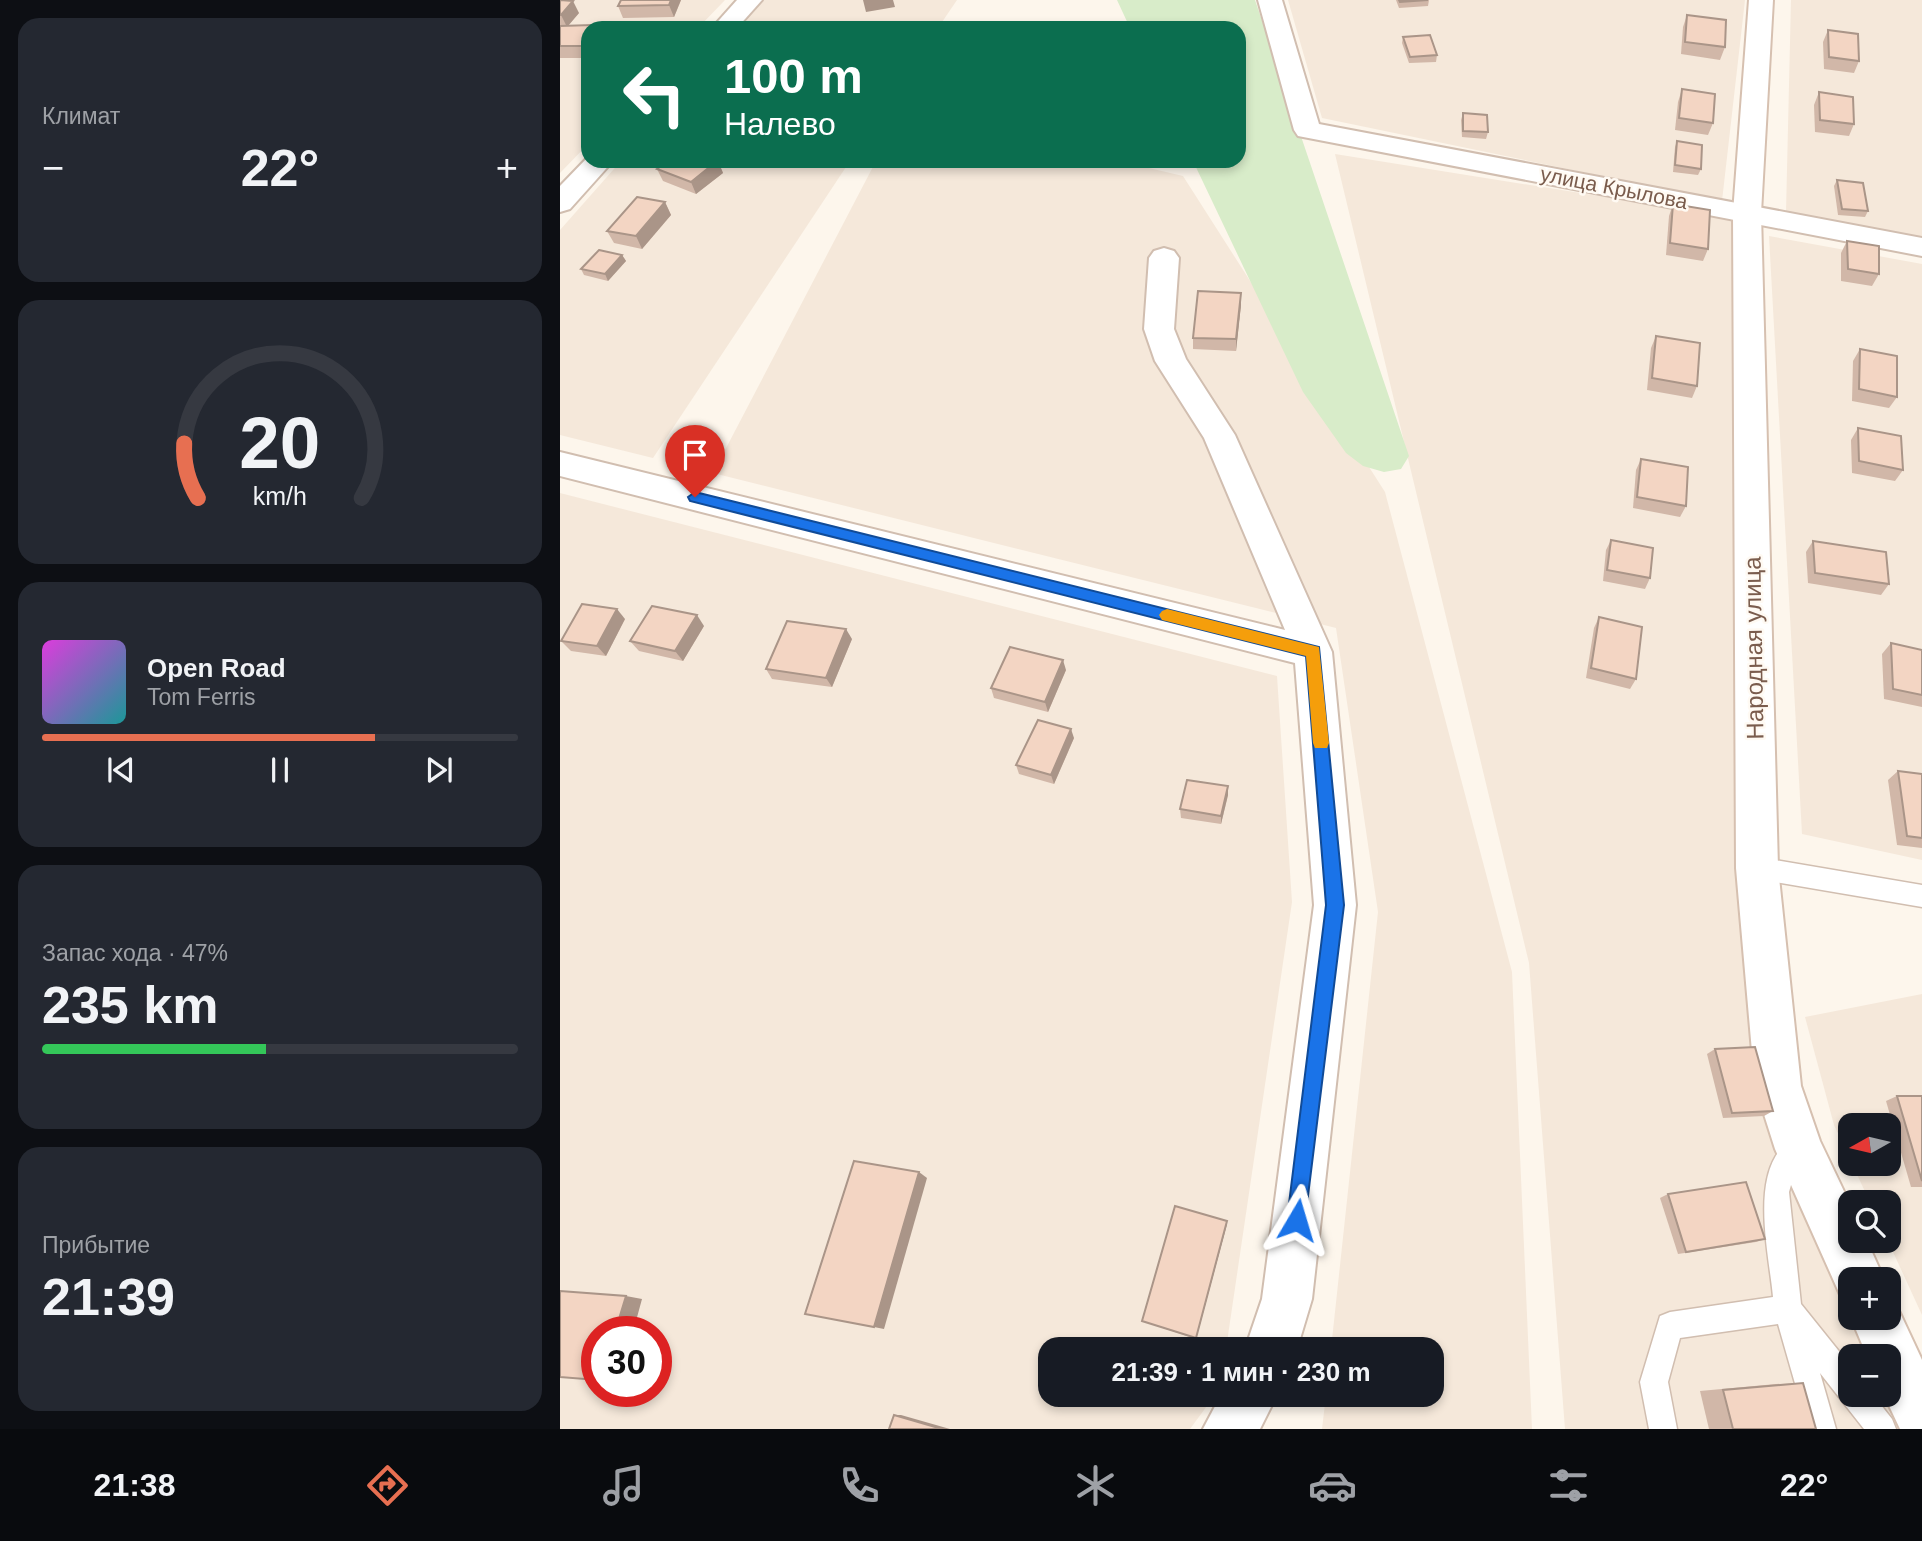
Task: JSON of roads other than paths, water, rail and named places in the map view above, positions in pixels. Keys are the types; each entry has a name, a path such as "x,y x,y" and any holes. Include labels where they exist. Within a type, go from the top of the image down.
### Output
{"street":[{"path":"730,21 750,0"},
{"name":"улица Крылова","path":"1270,0 1307,130 1922,247"},
{"name":"Народная улица","path":"1761,0 1746,214 1757,868 1778,1086 1799,1149 1853,1267"},
{"path":"560,203 592,168"},
{"path":"1164,258 1159,329 1171,361 1219,435 1313,652 1335,905 1287,1299 1275,1337"},
{"path":"560,464 1313,652"},
{"path":"1882,1330 1922,1418"},
{"path":"1230,1429 1244,1407"}],"lane":[{"path":"1757,868 1922,896"},
{"path":"1799,1149 1782,1171 1776,1192 1788,1309 1822,1429"},
{"path":"1788,1309 1838,1373"},
{"path":"1663,1429 1654,1382 1670,1326 1788,1309"},
{"path":"1865,1407 1882,1429"}]}
